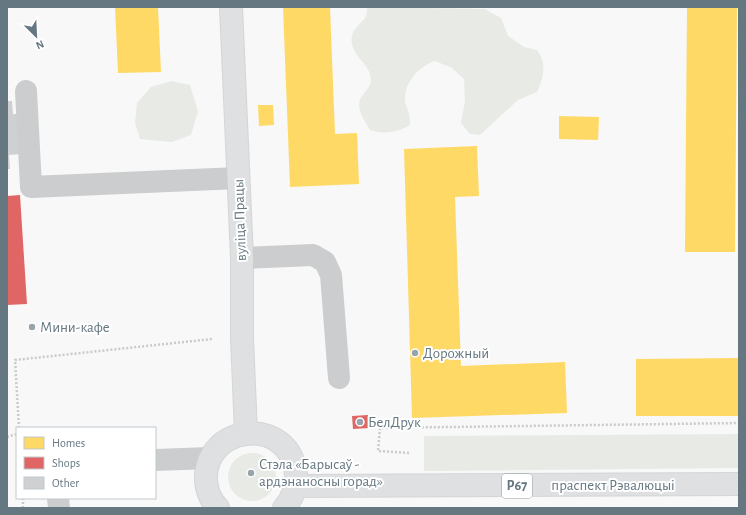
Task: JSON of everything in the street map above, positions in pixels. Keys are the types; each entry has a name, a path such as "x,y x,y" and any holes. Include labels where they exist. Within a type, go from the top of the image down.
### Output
{"main road":[{"name":"вуліца Працы","path":"231,7 242,258 242,338 246,432"},
{"path":"218,508 213,503 207,489 206,473 210,458 219,446 231,437 246,432 262,434 276,440 287,450 294,462 297,476 295,486 288,504 284,508"},
{"name":"праспект Рэвалюцыі","path":"295,486 739,484"}],"lane":[{"path":"26,91 31,187 238,178"},
{"path":"242,258 313,255 325,262 331,275 339,378"},
{"path":"156,460 210,458"}],"path":[{"path":"19,427 15,360 212,339"},
{"path":"409,453 378,451 380,428 739,423"}],"shaded area":[{"path":"367,7 485,9 501,18 508,36 524,47 537,50 542,60 543,76 537,92 518,100 480,135 470,134 461,123 465,101 464,79 452,68 435,61 429,63 419,71 407,87 405,100 410,117 410,125 391,132 375,132 370,130 361,114 359,105 362,96 370,85 370,74 356,54 352,43 353,33 356,27 366,16"},
{"path":"171,81 190,85 198,111 191,135 172,142 140,139 135,123 137,103 151,87"},
{"path":"739,434 739,468 424,471 424,436"},
{"path":"252,453 261,455 269,460 274,468 276,477 274,486 269,494 261,499 252,501 243,499 235,494 230,486 228,477 230,468 235,460 243,455"}],"building: Homes":[{"path":"115,7 158,7 161,72 118,73"},
{"path":"283,7 330,7 335,134 357,133 359,184 290,187"},
{"path":"687,7 737,7 735,252 685,252"},
{"path":"258,105 273,105 274,125 259,126"},
{"path":"559,116 599,117 598,140 559,139"},
{"path":"477,146 479,196 455,197 461,366 565,362 567,413 412,418 404,149"},
{"path":"739,358 739,416 636,416 636,359"}],"building: Shops":[{"path":"20,195 27,304 7,305 7,196"},
{"name":"БелДрук","path":"368,415 369,428 353,429 352,416"}],"building: Other":[{"path":"7,101 12,101 13,114 19,114 21,154 9,155 10,169 7,169"}],"place":[{"name":"Мини-кафе","path":"32,327"},
{"name":"Дорожный","path":"415,353"},
{"name":"БелДрук","path":"360,422"},
{"name":"Стэла «Барысаў - ардэнаносны горад»","path":"251,473"}]}
